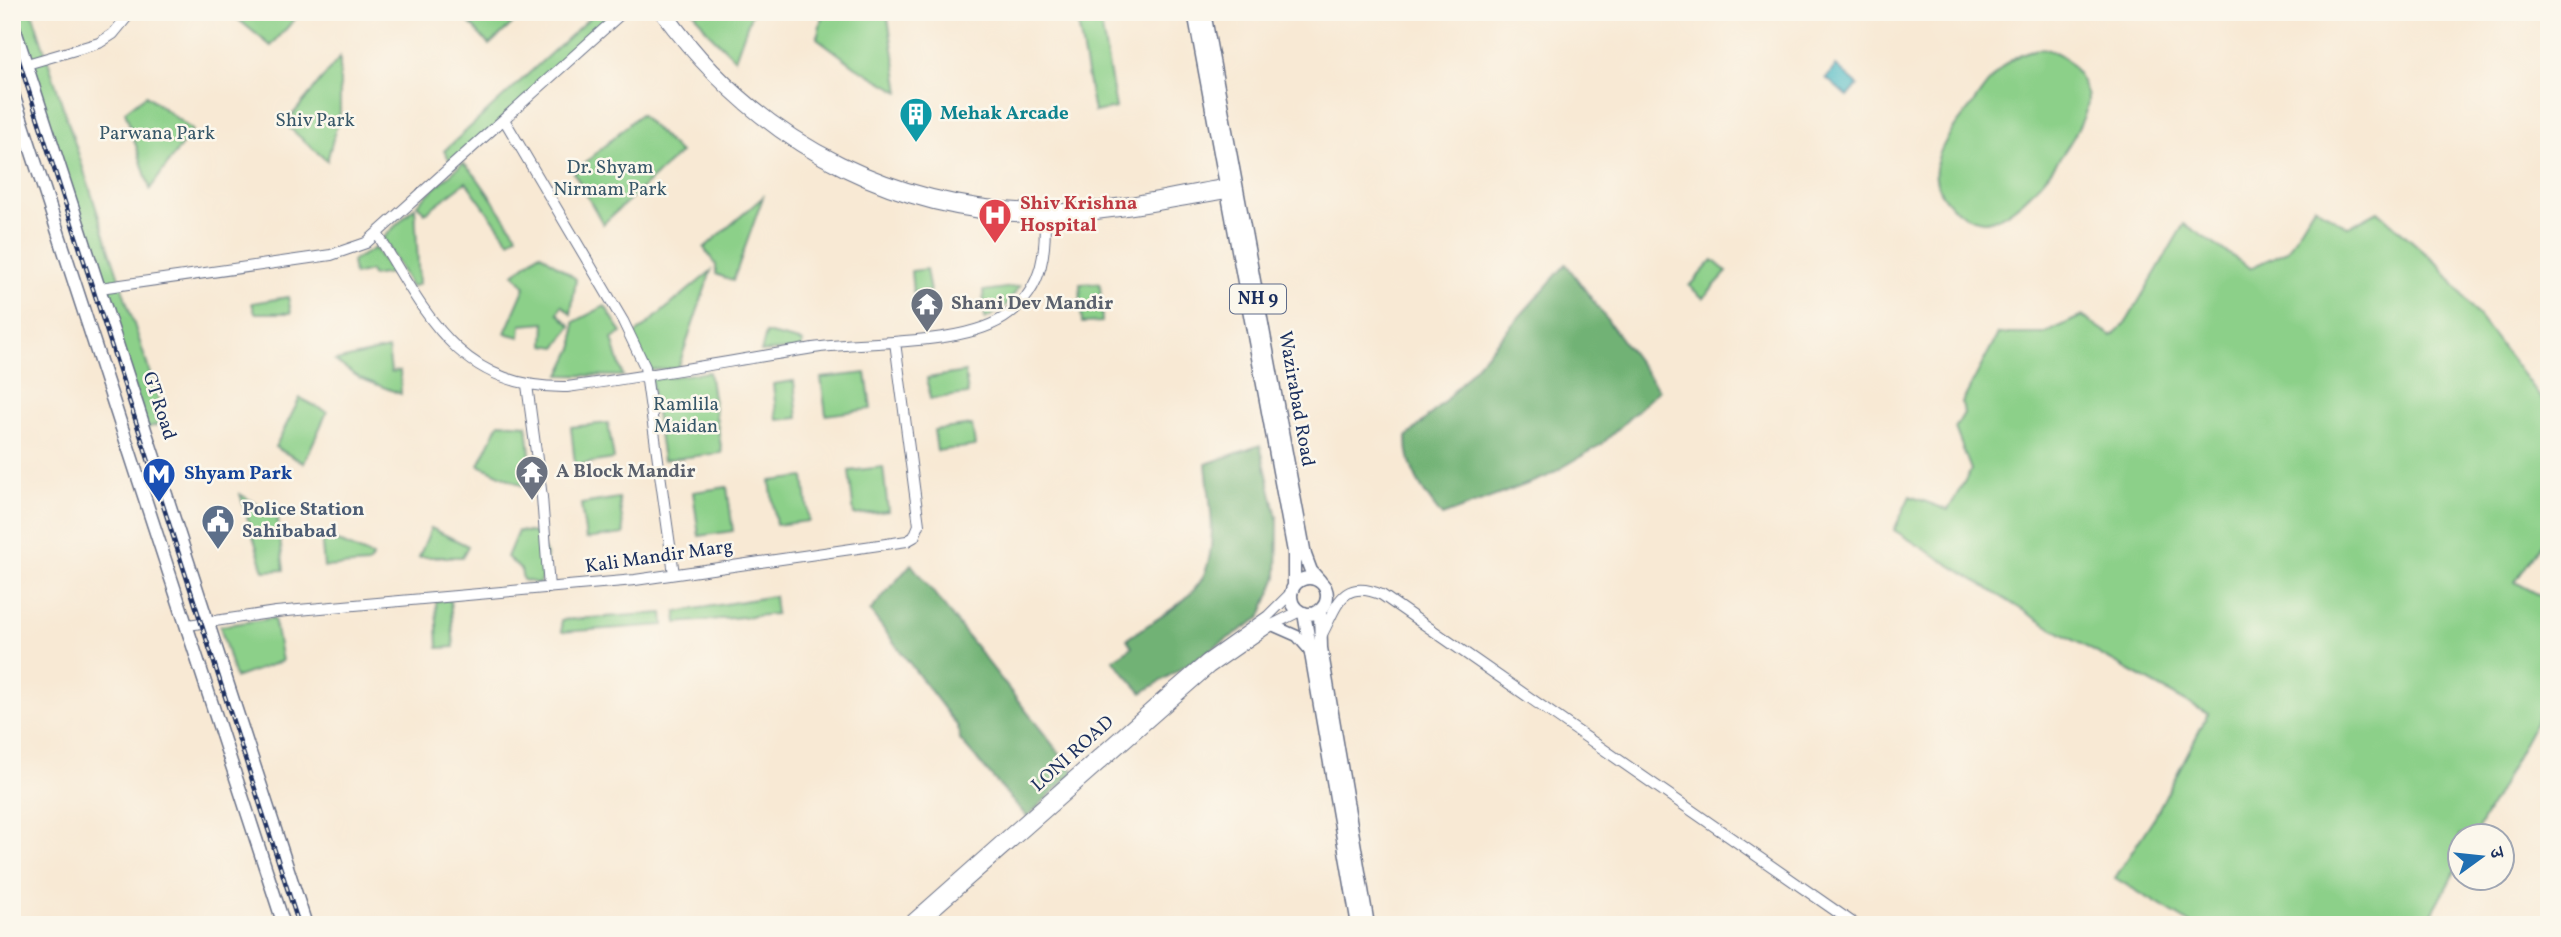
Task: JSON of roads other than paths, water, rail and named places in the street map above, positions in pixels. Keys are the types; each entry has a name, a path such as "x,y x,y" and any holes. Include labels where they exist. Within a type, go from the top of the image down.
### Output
{"highway":[{"name":"Wazirabad Road","path":"1194,12 1305,555 1311,571 1320,581"},
{"name":"Wazirabad Road","path":"1204,12 1294,552 1293,589"},
{"name":"GT Road","path":"12,21 306,925"},
{"path":"12,91 284,925"},
{"path":"1358,925 1313,654 1302,612 1294,605 1293,589 1306,578 1320,581 1327,595 1320,610 1320,638 1368,925"},
{"path":"1302,612 1320,610"}],"main road":[{"path":"1268,624 1297,636 1313,654"}],"street":[{"path":"27,64 99,43 113,34 131,12"},
{"path":"100,288 352,250 378,235 623,12"},
{"path":"659,12 690,53 778,132 826,164 866,183 950,206 1096,214 1232,188"},
{"path":"667,12 695,49 730,83 793,135 830,159 874,177 927,193 1044,212"},
{"path":"505,121 618,312 646,374 674,574"},
{"path":"378,235 421,308 446,340 483,366 527,385 567,387 816,347 895,342 978,329 1012,312 1032,288 1044,263 1044,212"},
{"name":"Kali Mandir Marg","path":"188,625 275,612 674,574 901,542 914,537 919,525 895,342"},
{"path":"527,385 542,497 549,588"},
{"path":"1268,624 1293,589"},
{"path":"1320,638 1342,596 1348,591 1362,589 1382,594 1856,925"},
{"path":"1268,624 1302,612"},
{"name":"LONI ROAD","path":"918,925 1206,660 1268,624"},
{"name":"LONI ROAD","path":"906,925 1164,701"}],"water":[{"path":"1836,66 1858,85 1848,97 1826,78"}],"railway":[{"path":"12,39 299,925"}],"place":[{"name":"Mehak Arcade","path":"916,144"},
{"name":"Shiv Krishna Hospital","path":"995,245"},
{"name":"Shani Dev Mandir","path":"927,334"},
{"name":"A Block Mandir","path":"532,502"},
{"name":"Shyam Park","path":"159,504"},
{"name":"Police Station Sahibabad","path":"218,551"}],"park label":[{"name":"Shiv Park","path":"315,121"},
{"name":"Parwana Park","path":"157,134"},
{"name":"Dr. Shyam Nirmam Park","path":"610,179"},
{"name":"Ramlila Maidan","path":"686,416"}]}
